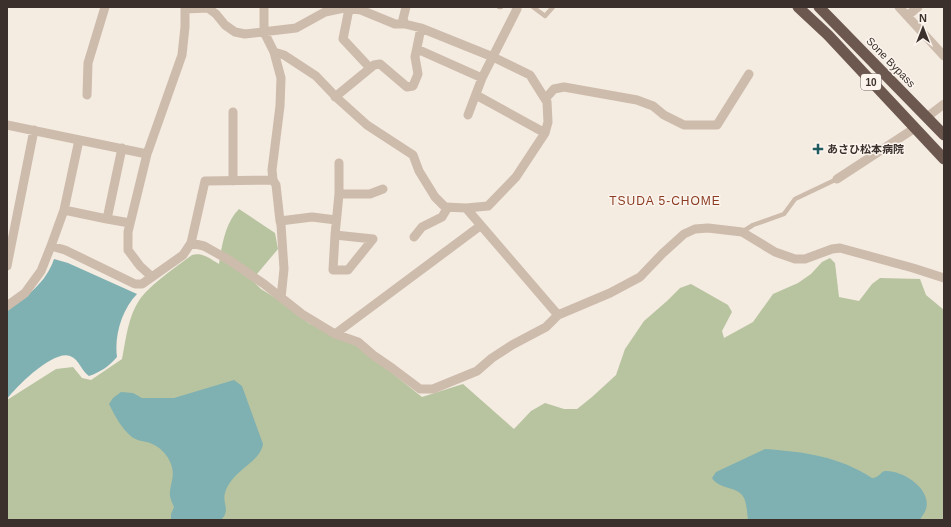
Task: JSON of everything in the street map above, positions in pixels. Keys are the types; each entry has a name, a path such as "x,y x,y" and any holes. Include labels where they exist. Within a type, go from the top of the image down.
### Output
{"highway":[{"name":"10","path":"798,7 828,36 944,158"},
{"name":"Sone Bypass","path":"819,7 944,135"}],"street":[{"path":"87,95 88,63 105,7"},
{"path":"264,7 264,32 274,52 281,78 280,106 273,158 273,180 276,185 281,225 284,269 281,298"},
{"path":"405,24 404,19 406,7"},
{"path":"468,115 482,78 517,9 516,7"},
{"path":"898,7 943,53"},
{"path":"907,16 918,7"},
{"path":"152,277 140,266 128,250 128,232 147,154 182,55 185,27 185,8 208,8 216,14 224,25 235,32 245,34 296,28 325,12 349,9 361,10 395,24 405,24 420,28 493,57 530,75 547,102 548,122 545,133 516,177 488,206 466,208 445,207 435,197 419,171 413,155 367,125 335,97 316,76 284,55 274,52"},
{"path":"349,9 343,39 370,68"},
{"path":"335,97 374,65 380,64 407,87 413,86 418,74 415,57 420,28"},
{"path":"417,49 482,78"},
{"path":"545,99 554,89 564,87 637,100 653,106 664,115 684,125 717,125 749,74"},
{"path":"476,96 545,133"},
{"path":"927,117 944,104"},
{"path":"233,112 233,181"},
{"path":"7,125 147,154"},
{"path":"837,178 914,128"},
{"path":"7,266 34,130"},
{"path":"7,306 25,294 41,271 64,210 79,140"},
{"path":"107,219 122,148"},
{"path":"335,236 373,239 348,270 333,270 339,163"},
{"path":"51,246 65,250 135,284 142,284 183,255 191,243 205,181 273,180"},
{"path":"338,194 370,194 383,189"},
{"path":"414,236 422,227 442,217 448,207"},
{"path":"466,208 558,315"},
{"path":"64,210 130,223"},
{"path":"280,221 312,218 336,220"},
{"path":"335,334 480,226"},
{"path":"191,243 204,246 229,260 302,314 335,334 358,342 373,355 420,389 426,390 433,389 477,371 492,358 512,345 546,327 558,315 610,293 640,277 684,234 695,229 708,228 742,232 775,252 795,260 805,259 832,249 840,248 944,278"}],"lane":[{"path":"534,7 545,16 553,7"},
{"path":"742,232 753,225 784,214 795,199 837,178"}],"green space":[{"path":"239,209 275,233 278,249 252,280 261,289 298,312 308,323 357,345 422,397 463,384 514,429 531,411 545,403 564,409 577,409 592,397 616,375 625,349 644,321 680,288 691,284 728,305 732,312 722,331 724,338 753,322 773,294 798,283 811,274 822,262 830,258 835,263 839,297 859,301 872,284 880,278 920,279 926,295 944,310 944,520 7,520 7,400 56,369 73,367 82,378 91,380 122,359 130,320 140,299 171,270 192,255 203,255 219,264 227,228 230,221"}],"water":[{"path":"54,259 68,263 137,294 127,307 120,323 116,349 117,357 97,373 89,376 76,360 70,356 54,358 36,370 7,399 7,311 35,289 46,275"},
{"path":"234,380 242,386 263,444 261,451 252,462 233,478 225,493 224,497 226,510 221,520 171,520 171,514 174,507 170,496 173,475 170,461 157,446 132,437 119,422 109,404 113,398 121,392 133,393 142,398 174,398"},
{"path":"765,449 821,456 847,465 872,478 885,471 900,474 914,482 925,494 927,502 925,510 920,520 748,520 746,503 741,494 715,482 712,478 716,472"}],"place":[{"name":"あさひ松本病院","path":"818,149"}],"district":[{"name":"TSUDA 5-CHOME","path":"665,201"}]}
